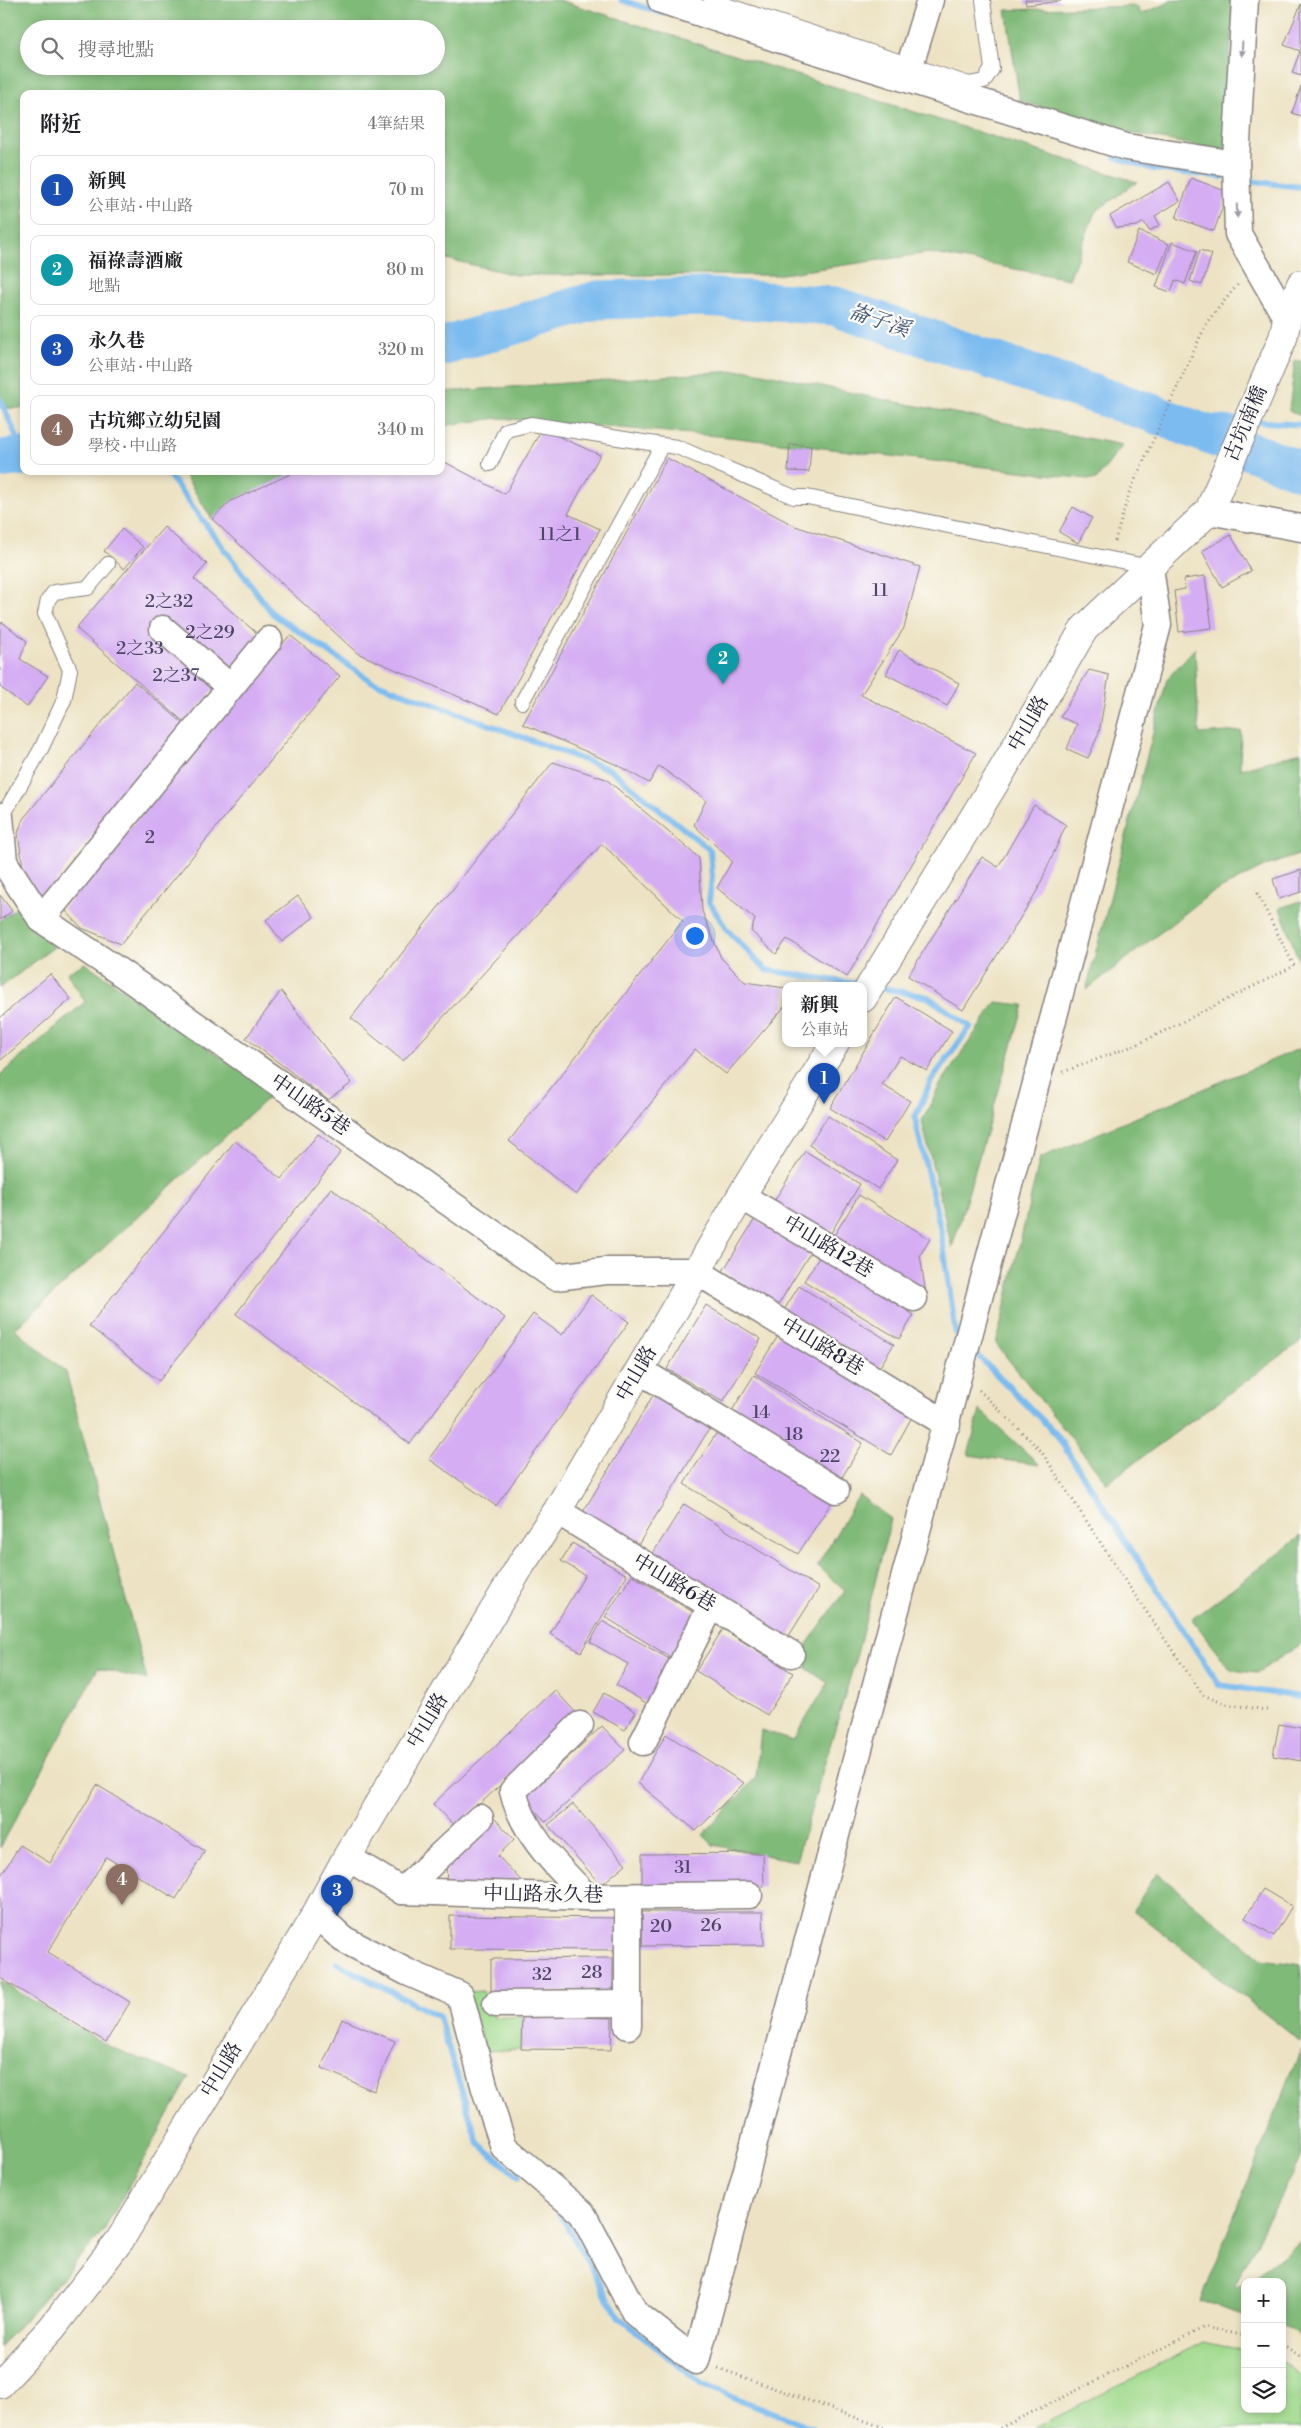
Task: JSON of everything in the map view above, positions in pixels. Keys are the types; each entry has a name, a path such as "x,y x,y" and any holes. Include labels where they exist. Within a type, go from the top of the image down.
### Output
{"main road":[{"path":"1285,329 1301,284"},
{"name":"古坑南橋","path":"1209,511 1285,329"},
{"name":"中山路","path":"867,992 1000,776 1084,629 1209,511"},
{"name":"中山路","path":"0,2384 52,2328 120,2240 316,1914 347,1857 522,1563 557,1512 696,1271 833,1047"}],"street":[{"path":"661,0 778,39 1126,147 1236,164"},
{"path":"910,65 930,0"},
{"path":"1245,0 1236,164 1238,234 1285,329"},
{"path":"1209,511 1301,528"},
{"path":"316,1914 343,1939 407,1972 460,1995 485,2090 504,2148 582,2213 634,2313 696,2361 947,1424 1158,625 1150,567"},
{"path":"163,629 230,687"},
{"path":"41,919 269,640"},
{"name":"中山路5巷","path":"1,818 4,862 41,919 117,970 555,1277 606,1271 696,1271"},
{"name":"中山路12巷","path":"741,1196 914,1298"},
{"name":"中山路8巷","path":"696,1271 947,1424"},
{"path":"638,1370 836,1490"},
{"name":"中山路6巷","path":"557,1512 791,1654"},
{"path":"643,1742 711,1606"},
{"path":"580,1725 513,1790 518,1811 543,1850 587,1897"},
{"path":"402,1891 480,1818"},
{"name":"中山路永久巷","path":"347,1857 402,1891 587,1897 749,1894"},
{"path":"496,2004 628,2014 628,1897"}],"lane":[{"path":"711,0 969,84 984,81 992,69 983,0"},
{"path":"490,464 506,430 531,424 662,444 677,447 794,497 808,497 1150,567"},
{"path":"522,702 662,444"},
{"path":"1,818 41,749 64,700 70,670 45,614 48,600 54,592 88,588 108,564"}],"path":[{"path":"1110,559 1129,493 1207,322 1254,263"},
{"path":"1037,1082 1138,1044 1294,966 1257,893"},
{"path":"960,1372 1041,1451 1124,1579 1204,1695 1225,1704 1266,1710"},
{"path":"1000,2428 1205,2327 1241,2335"},
{"path":"1286,2347 1301,2358"},
{"path":"696,2361 885,2428"}],"green space":[{"path":"0,0 559,0 1137,182 1095,212 1069,279 929,253 775,275 516,275 445,260 445,90 20,90 20,408 0,408"},
{"path":"1171,0 1233,0 1225,151 1130,133 1020,101 1006,10 1137,6 1141,14 1166,4"},
{"path":"1295,361 1301,361 1301,416 1289,411"},
{"path":"749,370 880,399 1123,445 1096,480 729,437 498,418 445,425 445,392"},
{"path":"184,475 290,475 212,519"},
{"path":"1195,648 1199,734 1241,731 1240,769 1301,752 1301,854 1266,866 1210,894 1086,990 1167,679"},
{"path":"1301,901 1301,967 1280,908"},
{"path":"22,904 54,947 0,988 0,920"},
{"path":"85,963 273,1093 15,1329 66,1372 147,1680 98,1668 0,1848 0,1075 85,1002 67,973"},
{"path":"996,1002 1024,1005 952,1248 922,1121 940,1085"},
{"path":"1301,1048 1301,1341 1107,1483 996,1344 1040,1158"},
{"path":"980,1410 1040,1465 968,1455"},
{"path":"859,1495 891,1519 857,1654 796,1861 713,1845 703,1835 756,1777 761,1730 793,1740 828,1683 806,1668 807,1644 845,1591 817,1566"},
{"path":"1301,1536 1301,1644 1257,1673 1231,1670 1192,1619"},
{"path":"1157,1873 1261,1959 1301,1965 1301,2042 1133,1910"},
{"path":"0,1981 110,2047 189,2078 103,2232 0,2347"},
{"path":"483,1991 494,2018 522,2016 521,2049 486,2051 467,1992"},
{"path":"1301,2049 1301,2156 1234,2286 1241,2284 1241,2314 1200,2301"},
{"path":"1301,2241 1301,2336 1286,2327 1286,2278 1254,2278"},
{"path":"1204,2342 1241,2350 1241,2413 1286,2413 1286,2364 1301,2376 1301,2428 1035,2428"}],"building":[{"path":"1025,0 1061,0 1061,1 1026,5"},
{"path":"1301,4 1301,76 1292,73 1300,51 1284,45"},
{"path":"1301,86 1301,116 1292,113"},
{"path":"1191,178 1228,192 1214,231 1176,218"},
{"path":"1169,182 1180,201 1155,216 1160,225 1149,231 1144,222 1137,226 1117,228 1110,216"},
{"path":"1139,231 1169,244 1157,274 1127,262"},
{"path":"1172,242 1197,251 1185,284 1175,280 1171,292 1156,287"},
{"path":"1200,250 1212,254 1202,285 1190,281"},
{"path":"542,429 600,455 568,514 600,529 499,714 357,653 212,519 231,501 288,475 445,475 445,462 505,494"},
{"path":"790,444 811,446 809,472 788,471"},
{"path":"667,458 795,526 920,567 904,628 861,695 976,753 847,977 787,939 776,954 751,931 755,919 717,888 732,861 694,825 706,800 659,766 649,783 617,765 523,724"},
{"path":"1073,507 1092,518 1078,543 1059,532"},
{"path":"164,527 207,564 194,579 260,636 185,723 76,628"},
{"path":"122,529 143,547 124,569 104,551"},
{"path":"1231,535 1251,571 1222,587 1202,551"},
{"path":"1205,576 1212,628 1179,632 1174,591 1185,589 1184,579"},
{"path":"2,622 27,641 20,659 48,676 27,707 0,687 0,626"},
{"path":"290,635 340,676 121,944 82,928 63,908"},
{"path":"899,650 959,683 947,706 886,674"},
{"path":"1089,670 1109,675 1099,733 1088,758 1067,749 1077,724 1060,717"},
{"path":"135,682 184,724 72,860 44,898 24,875 18,833 23,819"},
{"path":"553,762 606,779 699,858 702,911 721,958 745,982 782,988 782,1009 726,1074 695,1049 576,1195 509,1141 683,921 602,844 403,1061 351,1018"},
{"path":"1034,805 1066,825 1037,891 963,1010 908,976 982,857 998,867"},
{"path":"1301,870 1301,892 1279,899 1273,879"},
{"path":"0,895 12,911 0,920"},
{"path":"298,896 314,917 282,942 266,920"},
{"path":"50,974 71,999 0,1061 0,1018"},
{"path":"281,991 352,1083 328,1100 246,1038"},
{"path":"896,997 952,1031 927,1071 900,1056 882,1085 910,1101 885,1142 830,1108"},
{"path":"828,1116 897,1160 878,1189 809,1145"},
{"path":"318,1134 341,1152 159,1381 89,1326 235,1141 282,1179"},
{"path":"805,1151 860,1184 829,1236 773,1203"},
{"path":"331,1188 505,1318 410,1444 236,1314"},
{"path":"859,1195 930,1239 920,1255 926,1294 833,1237"},
{"path":"755,1219 810,1253 778,1305 723,1271"},
{"path":"820,1256 914,1315 899,1339 804,1281"},
{"path":"799,1286 894,1344 879,1368 784,1310"},
{"path":"591,1295 629,1322 496,1506 429,1459 533,1314 562,1335"},
{"path":"706,1305 761,1339 723,1402 667,1369"},
{"path":"781,1331 912,1417 891,1455 755,1373"},
{"path":"754,1375 863,1443 837,1485 728,1417"},
{"path":"655,1392 711,1426 635,1550 580,1517"},
{"path":"719,1429 833,1500 798,1554 684,1484"},
{"path":"684,1504 819,1588 785,1642 650,1558"},
{"path":"572,1543 627,1575 581,1652 550,1634 585,1575 561,1561"},
{"path":"632,1575 698,1615 672,1658 605,1617"},
{"path":"602,1621 673,1661 648,1704 616,1685 628,1664 590,1642"},
{"path":"723,1629 793,1673 767,1715 696,1671"},
{"path":"555,1690 577,1714 455,1827 433,1804"},
{"path":"604,1693 636,1712 625,1730 593,1712"},
{"path":"1279,1724 1301,1728 1301,1761 1273,1756"},
{"path":"602,1726 625,1750 546,1822 524,1798"},
{"path":"666,1734 744,1783 696,1831 638,1783"},
{"path":"97,1785 205,1851 176,1899 106,1857 48,1952 130,2002 106,2042 0,1978 0,1877 20,1845 50,1863"},
{"path":"573,1804 626,1864 601,1885 548,1825"},
{"path":"494,1818 514,1839 498,1856 528,1888 447,1888 446,1862 475,1842 471,1835"},
{"path":"763,1853 764,1887 642,1887 642,1854"},
{"path":"1263,1889 1292,1906 1274,1936 1245,1918"},
{"path":"642,1912 763,1912 764,1945 642,1946"},
{"path":"450,1916 617,1918 617,1950 450,1949"},
{"path":"613,1958 613,1992 491,1992 491,1959"},
{"path":"522,2016 612,2018 611,2050 521,2049"},
{"path":"342,2019 395,2041 374,2091 321,2068"}],"waterway":[{"path":"621,0 662,13"},
{"path":"1115,157 1153,169 1223,177"},
{"path":"1249,181 1301,187"},
{"name":"崙子溪","path":"445,346 598,300 702,297 835,306 1152,413 1301,471"},
{"path":"0,399 20,444"},
{"path":"1152,413 1240,420"},
{"path":"1255,421 1301,425"},
{"name":"崙子溪","path":"0,459 20,456"},
{"path":"169,475 272,613 371,681 611,770 710,850 712,877 709,902 727,930 766,970 844,982"},
{"path":"878,987 928,997 970,1027 931,1081 915,1118 941,1231 956,1334 961,1339"},
{"path":"972,1350 1056,1434 1219,1685 1301,1697"},
{"path":"337,1963 439,2017 478,2143 519,2177"},
{"path":"553,2205 558,2210 619,2317 703,2385 813,2428"}],"place":[{"name":"福祿壽酒廠","path":"723,684"},
{"name":"新興","path":"824,1104"},
{"name":"古坑鄉立幼兒園","path":"122,1905"},
{"name":"永久巷","path":"337,1916"}]}
